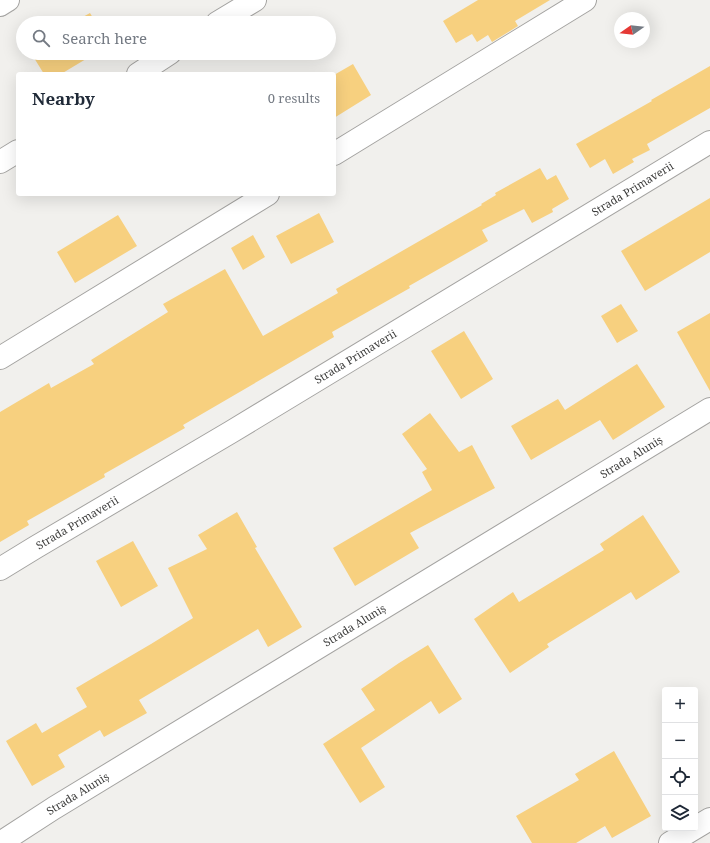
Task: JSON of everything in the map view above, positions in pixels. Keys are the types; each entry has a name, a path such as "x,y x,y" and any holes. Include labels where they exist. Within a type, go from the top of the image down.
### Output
{"street":[{"path":"0,5 8,0"},
{"path":"229,16 256,0"},
{"path":"336,153 585,0"},
{"path":"141,72 159,60"},
{"name":"Strada Primaverii","path":"0,569 231,432 710,142"},
{"path":"0,162 16,152"},
{"path":"0,358 265,196"},
{"name":"Strada Aluniș","path":"0,843 54,808 710,409"},
{"path":"670,843 710,819"}],"building":[{"path":"478,0 550,0 515,21 518,26 492,42 488,35 477,42 472,34 456,43 443,21"},
{"path":"90,13 92,16 85,16"},
{"path":"35,60 84,60 64,72 43,72"},
{"path":"353,64 371,95 336,117 336,74"},
{"path":"710,66 710,108 647,144 650,150 632,159 634,162 613,174 605,159 590,168 576,144"},
{"path":"540,168 547,180 556,175 569,199 552,209 553,212 532,223 524,209 482,230 488,241 409,286 410,288 332,332 334,337 183,425 185,428 104,474 105,477 27,521 29,525 0,542 0,412 49,383 51,388 94,364 91,360 168,312 163,304 225,269 263,336 338,293 336,289 482,205 481,204 496,195 495,193"},
{"path":"710,198 710,252 645,291 621,251"},
{"path":"319,213 334,242 291,264 276,236"},
{"path":"118,215 137,246 75,283 57,252"},
{"path":"253,235 265,257 243,270 231,248"},
{"path":"621,304 638,331 617,343 601,316"},
{"path":"710,313 710,391 677,332"},
{"path":"464,331 493,379 461,399 431,351"},
{"path":"637,364 665,407 613,440 600,420 531,460 511,426 558,399 565,410"},
{"path":"430,413 459,452 472,445 495,488 410,533 419,548 355,586 333,548 432,490 422,472 427,469 402,434"},
{"path":"237,512 257,547 255,548 302,627 268,647 258,629 139,700 147,713 104,737 100,730 58,755 65,767 32,786 6,741 36,723 42,733 87,707 76,688 193,618 168,568 207,549 198,535"},
{"path":"643,515 680,572 636,600 631,592 547,644 549,647 510,673 474,619 513,592 519,602 604,550 600,544"},
{"path":"133,541 158,586 121,607 96,561"},
{"path":"428,645 462,699 439,714 431,701 361,748 385,787 360,803 323,744 375,710 361,689"},
{"path":"614,751 651,816 612,838 605,826 576,843 532,843 516,816 579,780 575,774"}]}
